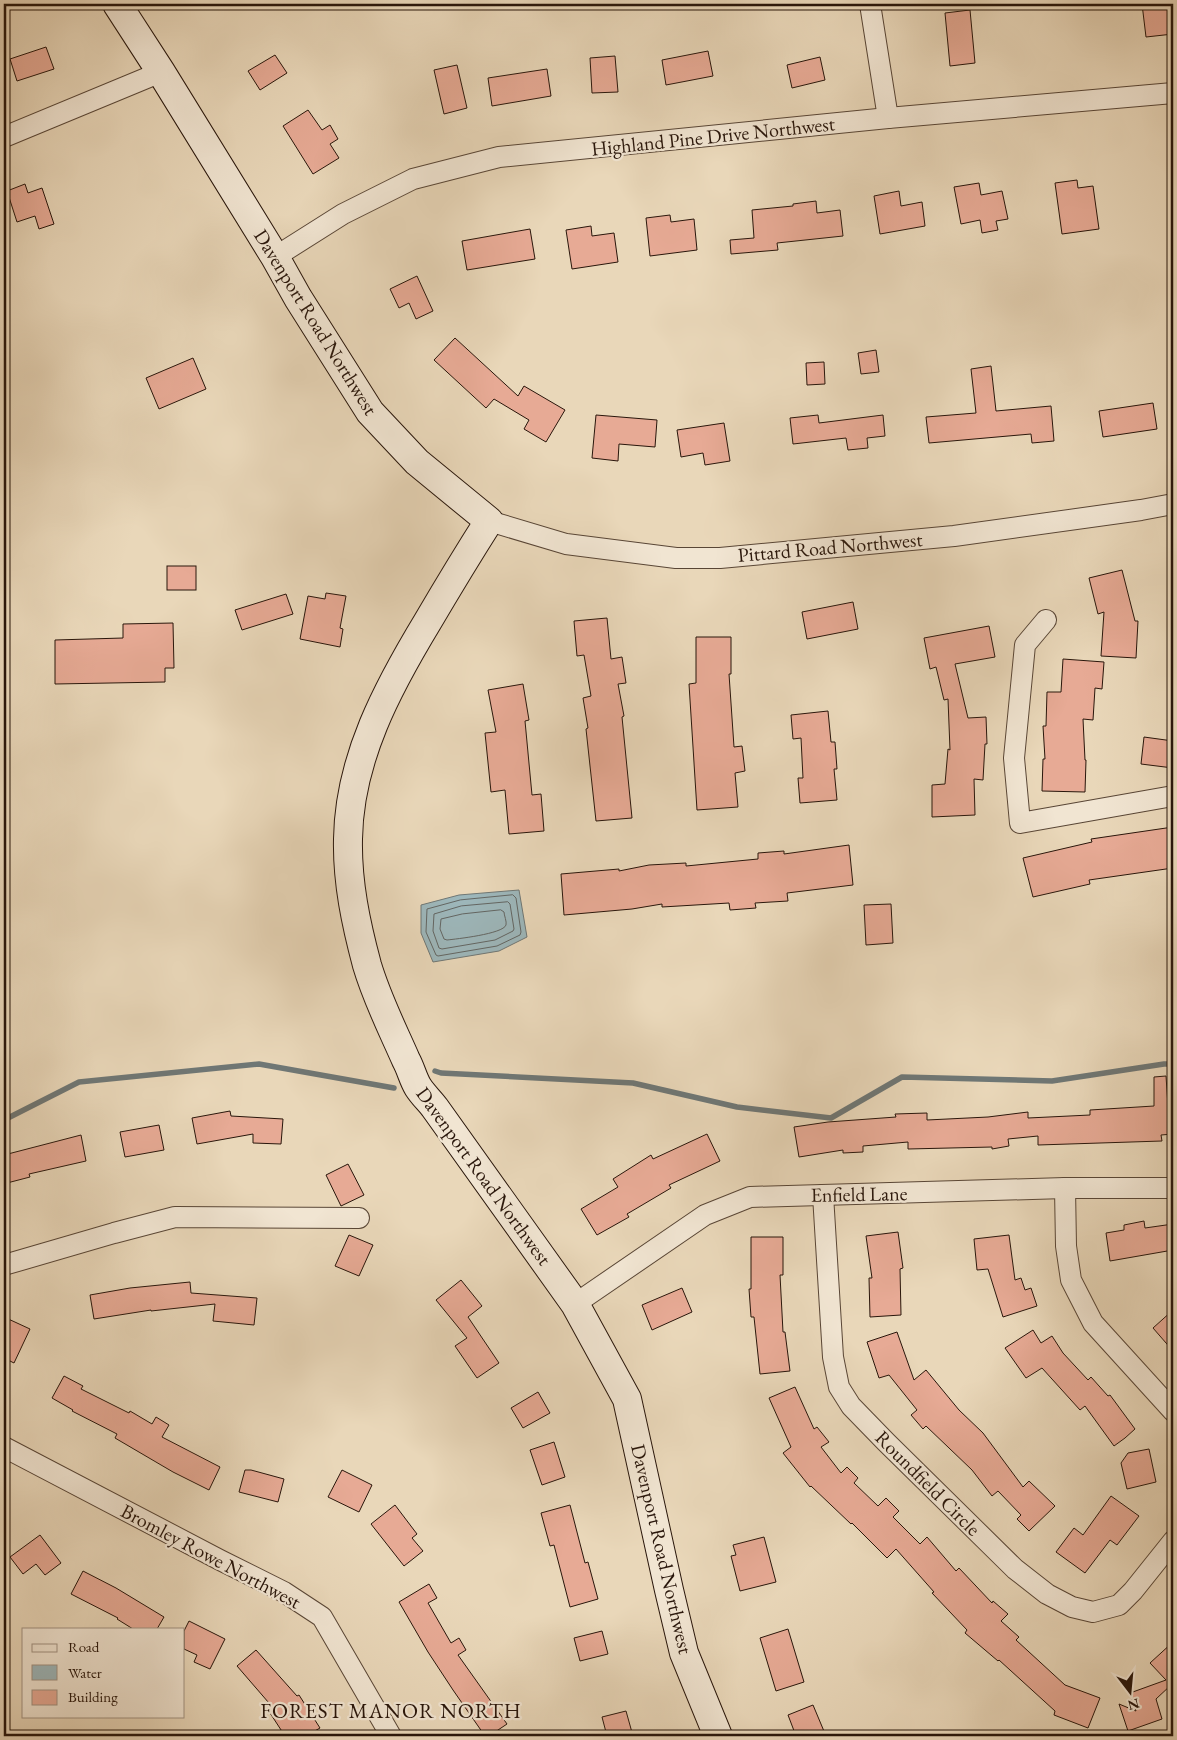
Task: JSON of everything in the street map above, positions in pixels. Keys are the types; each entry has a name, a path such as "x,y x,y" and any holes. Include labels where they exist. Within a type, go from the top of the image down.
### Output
{"street":[{"name":"Davenport Road Northwest","path":"116,4 161,72 275,257 298,298 370,412 417,462 489,521 397,673 369,735 354,785 350,812 348,838 351,892 362,945 374,987 418,1087 575,1304 627,1399 684,1653 718,1736"},
{"path":"870,4 888,118"},
{"path":"4,137 161,72"},
{"name":"Highland Pine Drive Northwest","path":"275,257 344,214 413,179 499,157 888,118 1173,94"},
{"name":"Pittard Road Northwest","path":"489,521 566,544 676,558 720,558 954,536 1173,504"},
{"path":"1046,620 1025,645 1014,758 1020,822 1173,796"},
{"path":"1065,1188 1066,1246 1071,1280 1093,1323 1173,1410"},
{"name":"Enfield Lane","path":"575,1304 705,1215 750,1197 1065,1188 1173,1188"},
{"name":"Roundfield Circle","path":"823,1195 832,1357 840,1387 851,1406 1015,1569 1047,1594 1072,1607 1093,1612 1119,1605 1133,1591 1173,1541"},
{"path":"4,1265 175,1217 359,1218"},
{"name":"Bromley Rowe Northwest","path":"4,1447 284,1592 322,1617 391,1736"}],"water":[{"path":"519,890 527,937 499,951 433,962 421,933 421,905 459,895"}],"building":[{"path":"1142,4 1173,4 1173,34 1146,37"},
{"path":"970,10 975,63 950,66 945,13"},
{"path":"46,47 54,69 17,81 10,59"},
{"path":"708,51 713,76 666,85 662,60"},
{"path":"275,55 287,73 260,90 248,71"},
{"path":"615,56 618,92 592,93 590,58"},
{"path":"820,57 825,80 792,88 787,65"},
{"path":"457,65 467,108 444,114 434,70"},
{"path":"547,69 551,96 492,106 488,78"},
{"path":"308,110 322,130 330,125 338,139 330,144 339,158 313,174 283,126"},
{"path":"1077,180 1078,188 1093,186 1099,229 1062,234 1055,183"},
{"path":"979,183 981,195 1002,191 1008,219 996,221 998,230 982,233 980,220 961,224 954,187"},
{"path":"25,184 28,193 42,188 54,224 39,229 35,216 17,222 7,191"},
{"path":"899,191 901,206 922,202 925,226 880,234 874,196"},
{"path":"816,201 817,213 840,210 843,236 777,243 778,250 731,254 730,240 754,238 752,210 793,206 793,204"},
{"path":"670,215 671,222 694,219 697,250 650,256 646,218"},
{"path":"591,226 592,236 614,233 618,262 572,269 566,230"},
{"path":"530,229 535,259 467,270 462,241"},
{"path":"417,276 433,311 416,319 409,303 399,308 390,289"},
{"path":"455,338 518,396 524,386 565,410 546,442 524,429 529,420 494,399 486,408 434,360"},
{"path":"876,350 879,372 861,374 858,353"},
{"path":"193,358 206,389 159,409 146,378"},
{"path":"824,362 825,384 807,385 806,363"},
{"path":"991,366 996,411 1051,406 1054,441 1032,443 1031,434 929,443 926,417 976,413 971,369"},
{"path":"1153,403 1157,429 1103,437 1099,411"},
{"path":"596,415 657,420 655,447 619,444 618,461 592,458"},
{"path":"818,415 819,423 883,415 885,436 867,438 868,448 848,450 846,438 793,444 790,418"},
{"path":"724,423 730,461 705,465 703,453 681,457 677,430"},
{"path":"167,566 196,566 196,590 167,590"},
{"path":"1122,570 1135,621 1138,621 1136,658 1101,656 1104,612 1098,614 1089,578"},
{"path":"326,593 346,596 340,628 343,629 340,647 300,639 308,596 325,599"},
{"path":"286,594 293,614 242,630 235,610"},
{"path":"853,602 858,629 807,639 802,612"},
{"path":"607,618 611,659 622,657 626,683 618,684 624,716 622,717 632,818 596,821 586,729 588,728 583,698 591,696 584,655 577,656 574,621"},
{"path":"173,623 174,668 165,668 165,682 55,684 55,640 123,638 123,624"},
{"path":"989,626 995,657 955,664 968,718 986,717 987,744 985,744 983,780 974,779 975,815 932,817 932,785 945,784 948,749 950,750 948,699 944,700 936,667 930,669 924,638"},
{"path":"696,637 731,637 731,674 729,674 734,747 742,746 745,771 735,773 738,807 697,810 689,684 696,683"},
{"path":"1063,659 1104,662 1102,689 1095,688 1093,720 1083,719 1086,760 1085,792 1042,791 1043,759 1045,759 1043,726 1046,726 1047,692 1061,692"},
{"path":"523,684 529,720 525,721 532,795 541,794 544,831 509,834 505,790 491,792 485,733 496,732 488,690"},
{"path":"828,711 831,742 835,742 837,769 834,769 837,800 800,803 798,778 803,778 801,738 793,739 791,715"},
{"path":"1144,737 1173,741 1173,768 1141,764"},
{"path":"1173,827 1173,868 1089,880 1090,884 1033,897 1023,858 1092,842 1091,839"},
{"path":"849,845 853,885 787,893 788,901 755,903 756,908 730,910 729,903 662,907 662,904 632,909 564,915 561,874 619,869 619,871 649,865 686,863 686,866 758,859 758,853 784,851 784,854"},
{"path":"891,904 893,943 866,945 864,905"},
{"path":"1166,1076 1168,1106 1173,1106 1173,1134 1161,1135 1162,1141 1038,1145 1038,1136 1008,1139 1009,1146 992,1149 992,1147 908,1149 908,1142 863,1146 863,1152 843,1153 843,1150 799,1157 794,1127 828,1122 896,1117 895,1114 927,1113 927,1120 988,1117 1028,1112 1028,1118 1090,1115 1090,1110 1154,1106 1154,1077"},
{"path":"230,1111 231,1116 283,1119 281,1144 253,1143 253,1134 197,1144 192,1118"},
{"path":"159,1125 164,1150 125,1157 120,1132"},
{"path":"707,1134 720,1161 669,1185 671,1188 627,1214 629,1217 597,1235 581,1209 618,1187 613,1179 651,1155 653,1159"},
{"path":"81,1135 86,1161 29,1174 30,1177 7,1183 6,1178 4,1179 4,1155"},
{"path":"348,1164 364,1195 341,1206 326,1175"},
{"path":"1144,1221 1145,1228 1173,1224 1173,1250 1110,1261 1106,1233 1124,1230 1124,1225"},
{"path":"898,1232 903,1268 900,1269 901,1315 870,1317 869,1278 872,1278 866,1236"},
{"path":"349,1235 373,1245 359,1276 335,1266"},
{"path":"1009,1235 1015,1280 1021,1278 1025,1290 1031,1288 1037,1306 1003,1317 988,1269 977,1270 974,1239"},
{"path":"751,1237 783,1237 783,1275 780,1275 783,1332 785,1332 790,1371 760,1374 754,1317 751,1317 749,1289 751,1289"},
{"path":"461,1280 482,1306 468,1317 499,1363 477,1378 455,1346 467,1338 436,1300"},
{"path":"190,1282 191,1293 257,1298 254,1325 213,1321 215,1304 151,1310 94,1319 90,1295 130,1288"},
{"path":"682,1288 692,1312 652,1330 642,1305"},
{"path":"1173,1310 1173,1351 1153,1328"},
{"path":"4,1317 30,1329 14,1363 4,1358"},
{"path":"1033,1330 1041,1343 1052,1336 1063,1353 1088,1380 1091,1377 1108,1396 1110,1395 1135,1429 1114,1446 1085,1406 1080,1410 1042,1368 1026,1378 1005,1348"},
{"path":"897,1332 914,1380 926,1370 959,1410 983,1433 1023,1487 1029,1481 1055,1506 1029,1531 1017,1519 1021,1515 998,1491 992,1496 972,1470 926,1426 923,1429 911,1415 917,1410 889,1375 879,1378 867,1342"},
{"path":"64,1376 83,1386 81,1389 129,1413 130,1411 152,1424 156,1417 169,1425 162,1437 220,1467 209,1490 173,1472 115,1438 117,1434 72,1411 52,1398"},
{"path":"795,1387 814,1429 817,1427 829,1442 821,1447 841,1473 847,1467 858,1478 854,1483 878,1506 886,1498 899,1511 893,1517 920,1544 927,1537 956,1571 959,1568 992,1603 993,1601 1008,1614 1001,1621 1019,1637 1016,1640 1065,1685 1100,1698 1088,1728 1054,1715 1055,1711 999,1660 965,1633 967,1630 932,1593 934,1592 896,1549 887,1558 852,1523 810,1487 783,1453 791,1447 769,1398"},
{"path":"538,1392 550,1413 523,1428 511,1408"},
{"path":"554,1442 565,1477 542,1485 530,1450"},
{"path":"1149,1449 1156,1482 1127,1489 1121,1463 1128,1453"},
{"path":"245,1470 284,1479 278,1502 239,1492"},
{"path":"342,1470 372,1485 359,1512 328,1497"},
{"path":"1111,1496 1139,1516 1117,1545 1110,1540 1085,1573 1056,1552 1074,1528 1083,1535"},
{"path":"395,1505 417,1534 412,1538 423,1551 404,1566 371,1524"},
{"path":"570,1505 585,1563 588,1562 598,1599 570,1607 554,1545 550,1546 541,1513"},
{"path":"40,1535 61,1563 45,1575 36,1564 23,1574 10,1557"},
{"path":"764,1537 776,1582 740,1591 731,1556 736,1555 733,1545"},
{"path":"83,1571 116,1588 164,1617 158,1628 131,1628 118,1618 71,1594"},
{"path":"429,1584 437,1598 428,1603 451,1643 459,1638 466,1650 458,1655 507,1724 489,1736 485,1736 453,1690 399,1602"},
{"path":"189,1621 225,1639 210,1669 194,1662 197,1655 185,1649 185,1629"},
{"path":"788,1629 804,1682 776,1691 760,1638"},
{"path":"602,1631 608,1654 580,1661 574,1638"},
{"path":"1173,1642 1173,1688 1171,1685 1156,1699 1162,1719 1128,1731 1119,1704 1136,1711 1130,1693 1166,1680 1150,1663"},
{"path":"256,1650 297,1696 299,1695 320,1728 306,1736 285,1736 270,1713 275,1710 237,1666"},
{"path":"813,1705 826,1736 796,1736 788,1715"},
{"path":"626,1711 633,1736 607,1736 602,1717"}],"waterway":[{"path":"4,1120 79,1082 259,1064 394,1088"},
{"path":"435,1071 441,1073 633,1083 737,1107 831,1118 902,1077 1052,1081 1173,1064"}],"district":[{"name":"FOREST MANOR NORTH","path":"391,1711"}]}
